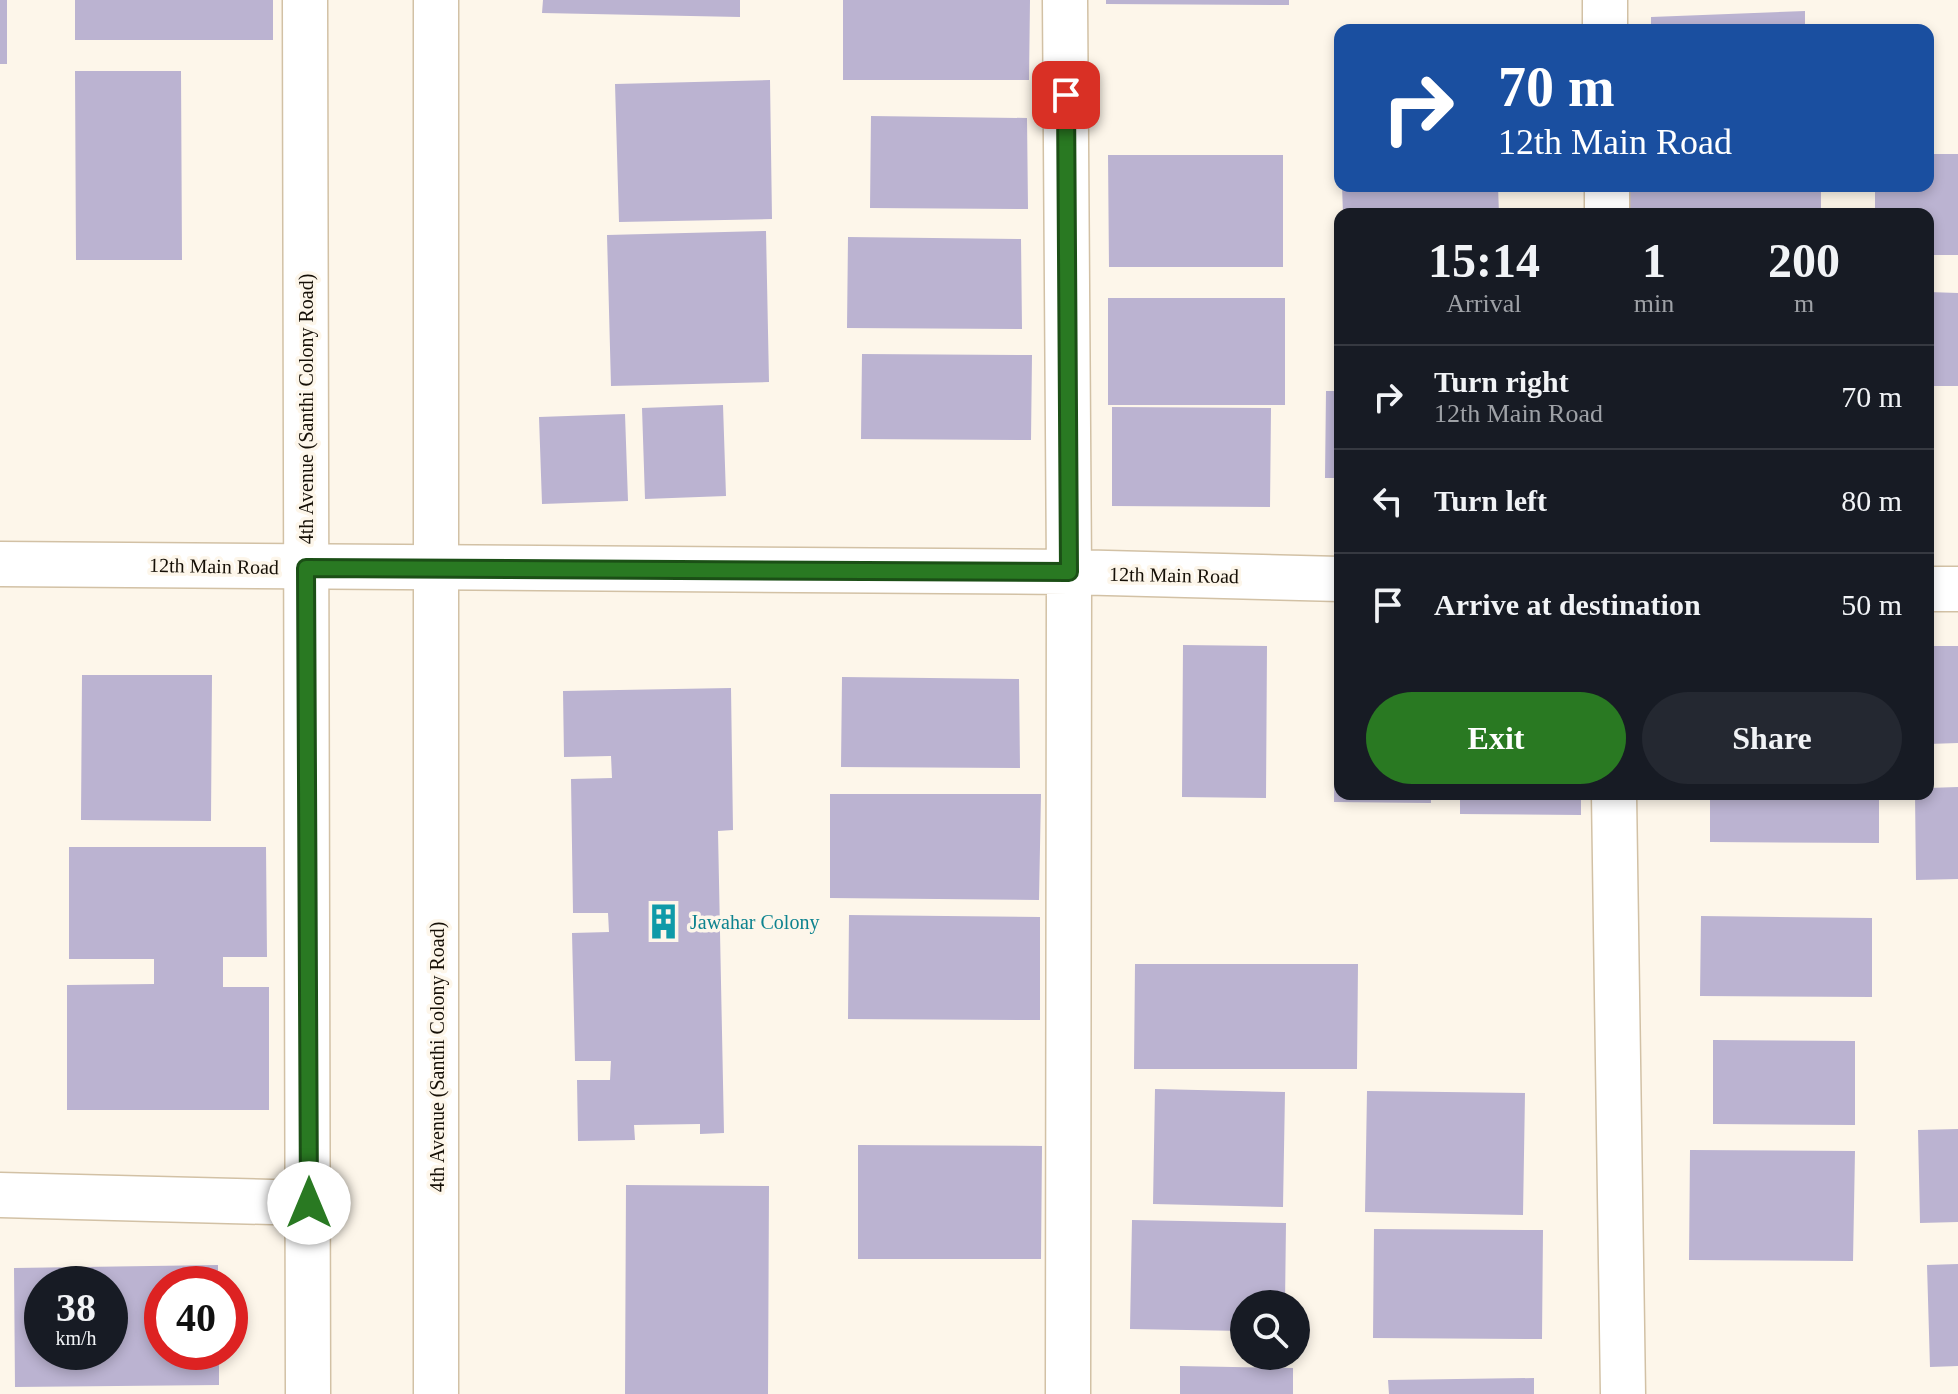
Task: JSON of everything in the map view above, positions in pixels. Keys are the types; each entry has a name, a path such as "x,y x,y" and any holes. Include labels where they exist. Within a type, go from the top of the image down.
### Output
{"street":[{"name":"4th Avenue (Santhi Colony Road)","path":"305,0 308,1394"},
{"name":"4th Avenue (Santhi Colony Road)","path":"436,0 436,1394"},
{"path":"1065,0 1069,572 1068,1394"},
{"path":"1605,0 1605,24"},
{"name":"12th Main Road","path":"0,564 1069,572 1334,579"},
{"path":"1934,589 1958,589"},
{"path":"1614,800 1623,1394"},
{"path":"0,1195 309,1203"}],"building":[{"path":"0,0 7,0 7,64 0,64"},
{"path":"75,0 273,0 273,40 75,40"},
{"path":"543,0 740,0 740,17 542,13"},
{"path":"843,0 1030,0 1029,80 843,80"},
{"path":"1106,0 1289,0 1289,5 1106,4"},
{"path":"1805,11 1805,24 1651,24 1651,17"},
{"path":"75,71 181,71 182,260 76,260"},
{"path":"770,80 772,219 619,222 615,84"},
{"path":"871,116 1027,118 1028,209 870,208"},
{"path":"1934,154 1958,154 1958,255 1934,255 1934,208 1875,208 1875,192 1934,192"},
{"path":"1108,155 1283,155 1283,267 1109,267"},
{"path":"1342,192 1498,192 1499,208 1343,208"},
{"path":"1625,192 1821,192 1821,208 1625,208"},
{"path":"766,231 769,382 611,386 607,235"},
{"path":"848,237 1021,239 1022,329 847,328"},
{"path":"1934,292 1958,293 1958,386 1934,386"},
{"path":"1108,298 1285,298 1285,405 1108,405"},
{"path":"862,354 1032,355 1031,440 861,439"},
{"path":"1326,391 1334,391 1334,478 1325,478"},
{"path":"723,405 726,496 645,499 642,408"},
{"path":"1112,407 1271,408 1270,507 1112,506"},
{"path":"625,414 628,501 542,504 539,417"},
{"path":"1183,645 1267,646 1266,798 1182,797"},
{"path":"1934,646 1958,646 1958,743 1934,744"},
{"path":"82,675 212,675 211,821 81,820"},
{"path":"842,677 1019,679 1020,768 841,767"},
{"name":"Jawahar Colony","path":"731,688 733,830 718,831 724,1133 700,1134 700,1124 634,1125 635,1140 578,1141 577,1080 610,1080 611,1061 575,1061 572,933 609,932 608,913 573,913 571,779 612,778 611,756 564,757 563,691"},
{"path":"1958,787 1958,879 1916,880 1915,800 1934,800 1934,788"},
{"path":"830,794 1041,794 1039,900 830,898"},
{"path":"1334,800 1431,800 1431,803"},
{"path":"1460,800 1581,800 1581,815 1460,814"},
{"path":"1710,800 1879,800 1879,843 1710,842"},
{"path":"69,847 266,847 267,957 223,957 223,987 269,987 269,1110 67,1110 67,985 154,984 154,959 69,959"},
{"path":"849,915 1040,917 1040,1020 848,1019"},
{"path":"1701,916 1872,918 1872,997 1700,996"},
{"path":"1135,964 1358,964 1357,1069 1134,1069"},
{"path":"1713,1040 1855,1041 1855,1125 1713,1124"},
{"path":"1155,1089 1285,1092 1283,1207 1153,1204"},
{"path":"1367,1091 1525,1093 1523,1215 1365,1212"},
{"path":"1958,1129 1958,1222 1920,1223 1918,1130"},
{"path":"858,1145 1042,1146 1041,1259 858,1259"},
{"path":"1690,1150 1855,1151 1853,1261 1689,1260"},
{"path":"626,1185 769,1186 768,1394 625,1394"},
{"path":"1132,1220 1286,1223 1285,1290 1230,1290 1230,1331 1130,1329"},
{"path":"1374,1229 1543,1230 1542,1339 1373,1338"},
{"path":"1958,1264 1958,1366 1930,1367 1927,1265"},
{"path":"128,1266 144,1266 144,1370 219,1370 219,1385 15,1387 14,1268 24,1268 24,1370 128,1370"},
{"path":"1180,1366 1293,1370 1293,1394 1180,1394"},
{"path":"1534,1378 1534,1394 1389,1394 1388,1380"}],"place":[{"name":"Jawahar Colony","path":"664,922"}],"route":[{"path":"309,1203 306,568 1069,572 1066,95"}]}
